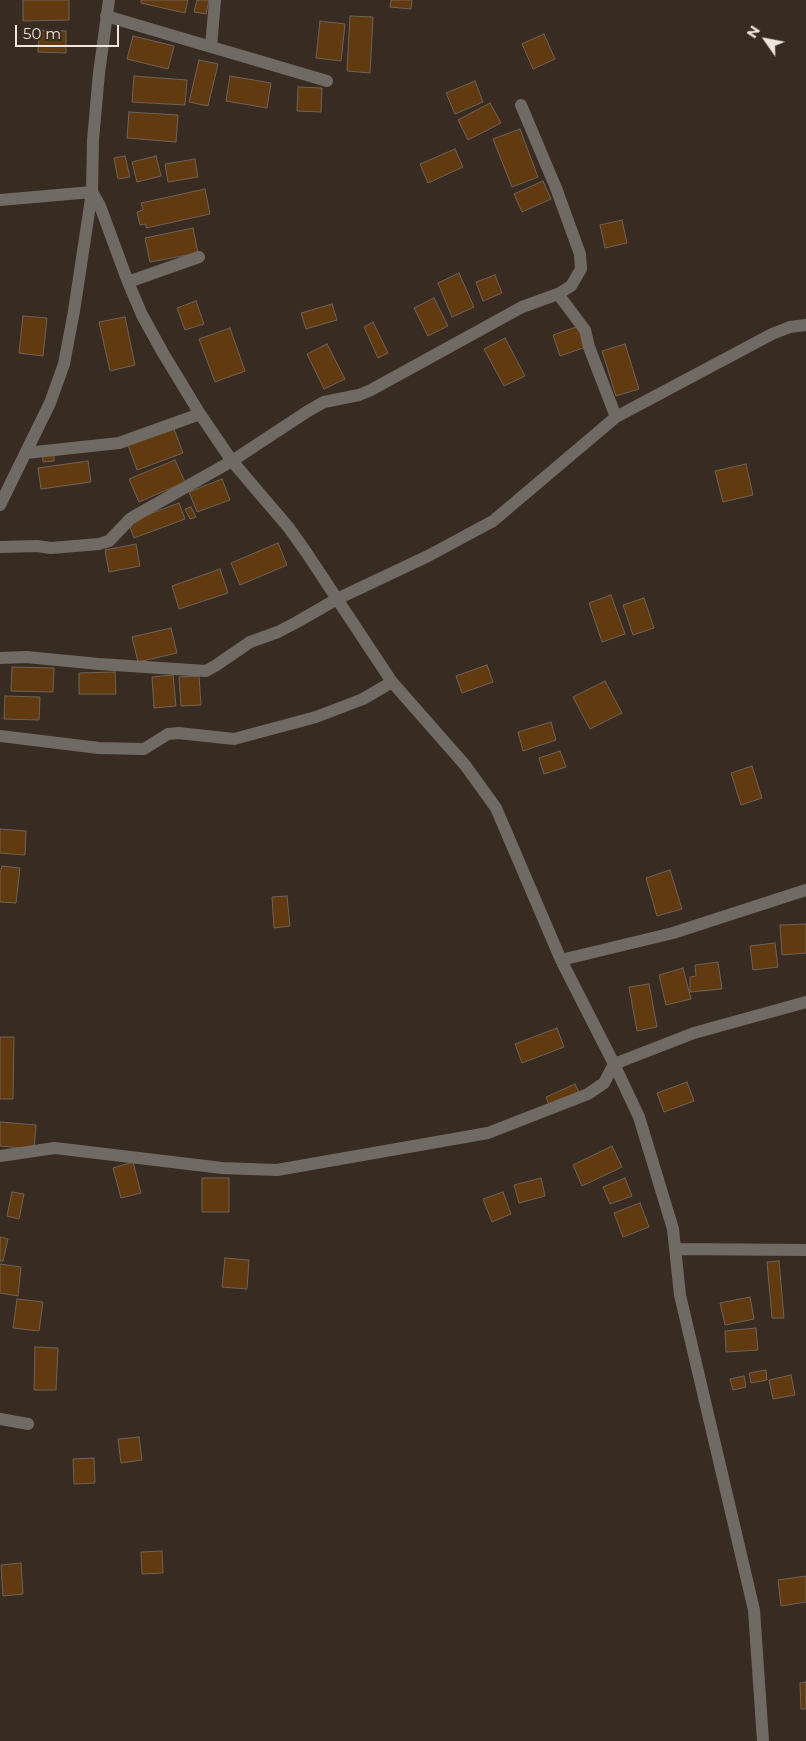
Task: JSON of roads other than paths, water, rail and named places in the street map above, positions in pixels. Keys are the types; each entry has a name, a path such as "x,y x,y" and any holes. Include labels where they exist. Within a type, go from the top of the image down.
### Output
{"street":[{"path":"0,505 50,403 64,364 92,192 93,140 99,73 109,0"},
{"path":"211,47 215,0"},
{"path":"106,16 327,81"},
{"path":"0,547 37,546 51,548 99,544 109,541 130,519 232,461 324,402 359,395 371,390 522,307 558,294 571,286 581,269 580,254 556,188 521,105"},
{"path":"0,200 92,192"},
{"path":"92,192 108,225 142,315 200,414 232,461 288,528 392,682 466,764 496,808 561,960 639,1118 673,1229 680,1295 754,1610 763,1741"},
{"path":"128,282 199,257"},
{"path":"558,294 585,330 589,346 616,417"},
{"path":"0,658 26,657 206,671 250,642 297,622 337,599 428,556 493,521 616,417 772,334 790,327 806,325"},
{"path":"26,453 119,442 200,414"},
{"path":"0,736 99,748 144,749 168,734 178,733 234,739 316,717 363,698 392,682"},
{"path":"561,960 674,933 806,890"},
{"path":"0,1156 55,1148 222,1168 277,1170 488,1132 588,1094 604,1083 614,1064 694,1033 806,1002"},
{"path":"676,1249 806,1250"},
{"path":"0,1419 28,1424"}]}
